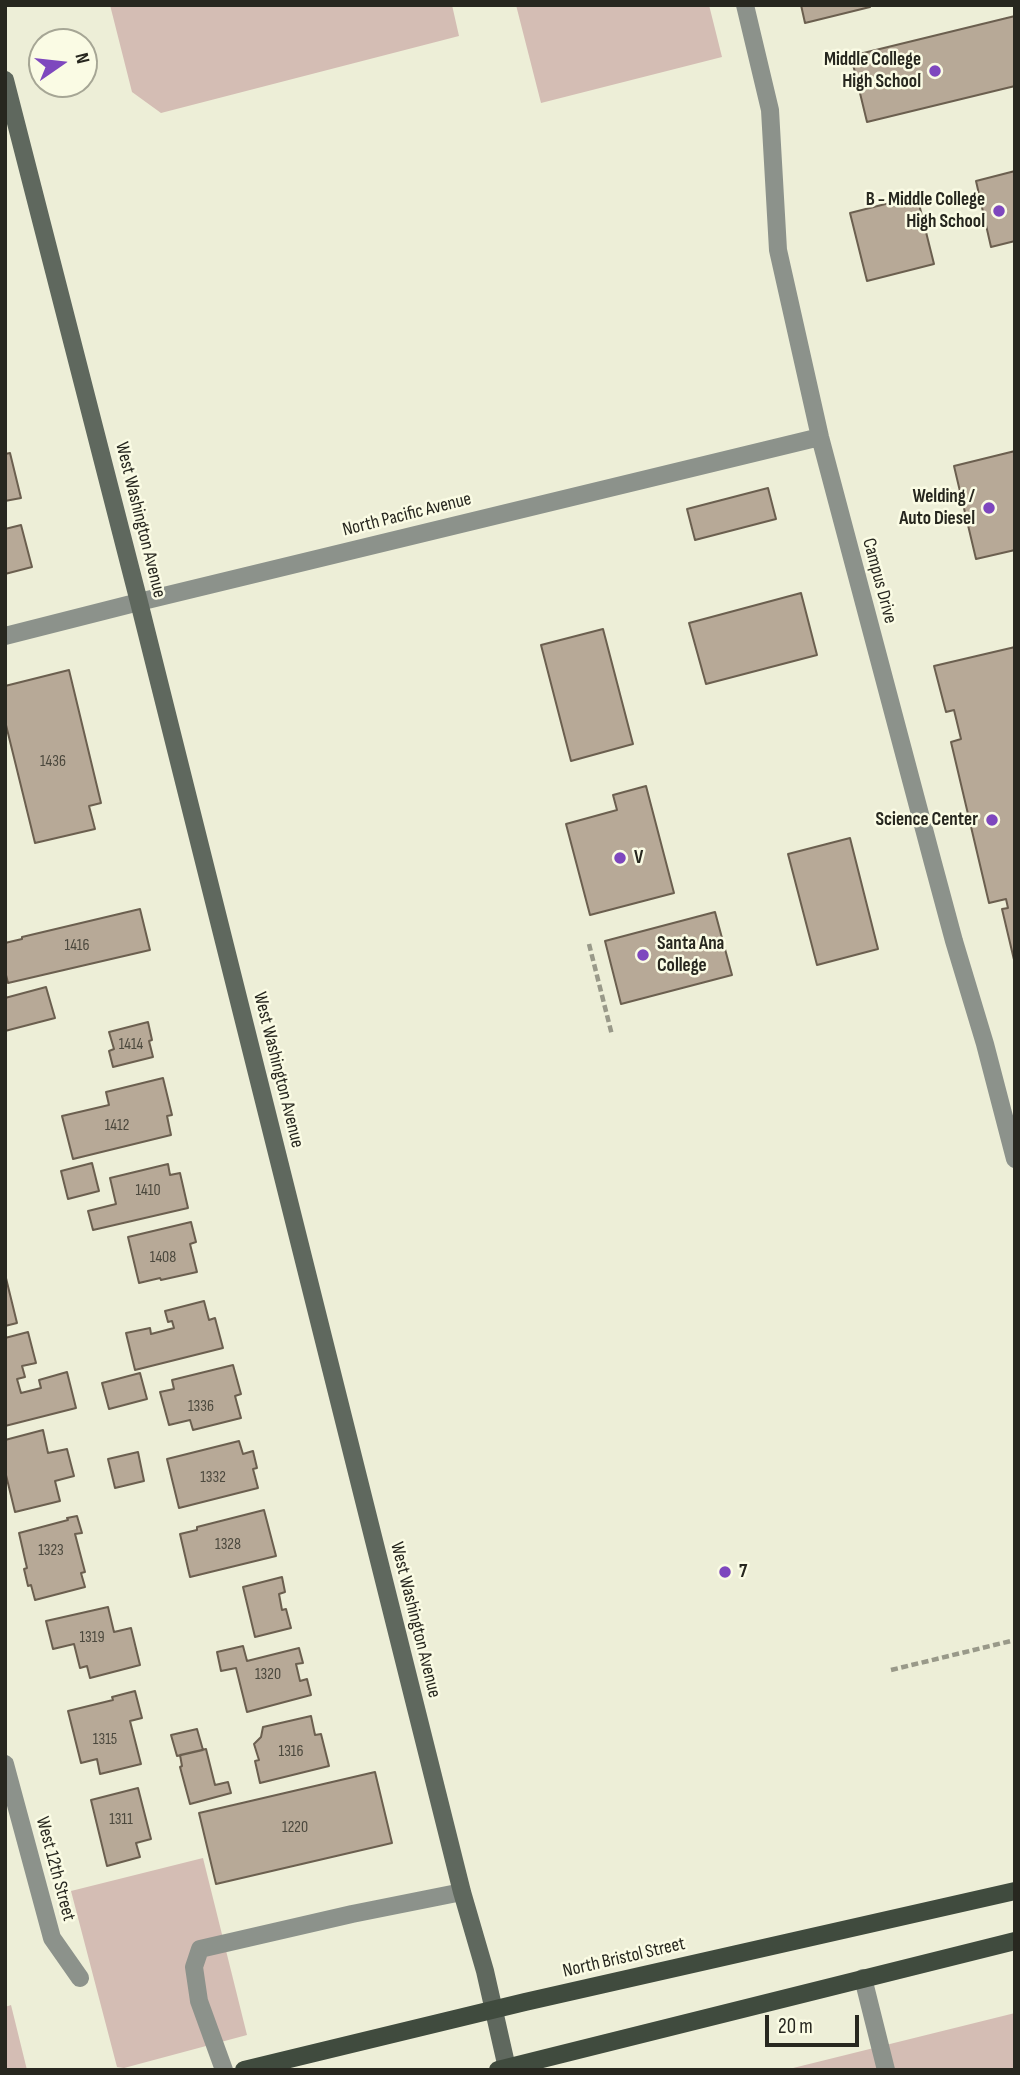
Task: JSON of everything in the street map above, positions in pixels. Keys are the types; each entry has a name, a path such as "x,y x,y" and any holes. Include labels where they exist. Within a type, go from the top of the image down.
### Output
{"main road":[{"name":"North Bristol Street","path":"244,2070 1015,1891"},
{"path":"504,2069 1015,1941"}],"street":[{"name":"Campus Drive","path":"746,5 770,110 777,195 778,250 820,437 954,942 985,1044 1015,1159"},
{"name":"West Washington Avenue","path":"5,80 462,1892 485,1970 504,2069"},
{"name":"North Pacific Avenue","path":"5,636 820,437"},
{"name":"West 12th Street","path":"5,1765 52,1938 80,1978"},
{"path":"224,2070 199,2001 194,1967 200,1949 462,1892"},
{"path":"863,1978 887,2070"}],"path":[{"path":"589,944 612,1035"},
{"path":"891,1670 1015,1640"}],"shaded area":[{"path":"110,5 452,5 459,36 161,113 132,92"},
{"path":"516,5 709,5 722,57 541,103"},
{"path":"203,1858 247,2035 124,2068 117,2067 71,1891"},
{"path":"11,2005 27,2070 5,2070 5,2007"},
{"path":"1015,2013 1015,2070 785,2070"}],"building":[{"path":"801,5 870,5 870,7 805,23"},
{"name":"Middle College High School","path":"1015,16 1015,86 867,122 851,56"},
{"name":"B - Middle College High School","path":"1015,171 1015,241 991,247 976,181"},
{"path":"917,196 934,264 867,281 850,213"},
{"name":"Welding / Auto Diesel","path":"1015,451 1015,550 976,559 954,466"},
{"path":"10,453 21,498 5,501 5,454"},
{"path":"768,488 776,519 695,540 687,509"},
{"path":"21,525 32,567 5,574 5,529"},
{"path":"801,593 817,655 706,684 689,623"},
{"path":"603,629 633,744 571,761 541,645"},
{"name":"Science Center","path":"1015,647 1015,964 1002,909 1008,908 1006,899 989,903 951,742 961,739 954,710 946,712 934,666"},
{"path":"69,670 101,803 89,806 95,829 35,843 5,721 5,686"},
{"name":"V","path":"646,786 674,893 590,915 566,824 617,810 613,795"},
{"path":"850,838 878,949 817,965 788,854"},
{"path":"140,909 150,950 8,983 5,943"},
{"path":"715,912 732,975 621,1004 605,941"},
{"path":"46,987 55,1018 5,1031 5,998"},
{"path":"148,1022 153,1057 113,1067 109,1051 114,1049 109,1032"},
{"path":"163,1078 172,1115 167,1116 171,1135 73,1159 62,1116 109,1105 106,1092"},
{"path":"92,1163 99,1191 68,1199 61,1171"},
{"path":"168,1164 170,1175 180,1173 188,1208 93,1230 88,1211 116,1204 110,1178"},
{"path":"191,1222 196,1242 190,1244 197,1272 139,1283 128,1237"},
{"path":"5,1274 17,1323 5,1326"},
{"path":"204,1301 209,1320 215,1318 223,1348 135,1370 126,1333 150,1328 151,1334 174,1328 172,1321 168,1322 165,1311"},
{"path":"28,1332 36,1363 22,1366 25,1377 17,1379 21,1393 41,1388 39,1380 67,1372 76,1408 5,1426 5,1338"},
{"path":"233,1365 241,1394 235,1396 241,1418 193,1430 190,1420 169,1425 160,1392 174,1389 172,1380"},
{"path":"140,1373 147,1399 109,1409 102,1383"},
{"path":"43,1430 48,1453 67,1449 74,1476 55,1481 60,1501 15,1512 5,1471 5,1440"},
{"path":"239,1441 243,1454 253,1451 257,1468 253,1469 258,1488 179,1508 167,1459"},
{"path":"138,1452 144,1481 115,1488 108,1459"},
{"path":"264,1510 276,1556 190,1577 180,1534"},
{"path":"77,1516 82,1533 75,1534 85,1572 81,1573 85,1587 35,1600 31,1585 28,1586 19,1533"},
{"path":"282,1577 285,1592 279,1594 282,1610 286,1609 291,1628 255,1637 243,1587"},
{"path":"108,1607 114,1632 131,1628 140,1665 90,1678 87,1666 80,1668 74,1644 53,1649 46,1621"},
{"path":"243,1646 247,1661 299,1648 303,1663 296,1664 300,1681 307,1679 311,1695 247,1712 236,1668 221,1671 217,1652"},
{"path":"135,1691 142,1718 130,1721 141,1764 100,1774 97,1759 81,1763 68,1711 113,1700 112,1697"},
{"path":"311,1716 315,1735 321,1734 329,1766 260,1783 255,1761 259,1760 254,1744 261,1737 263,1727"},
{"path":"197,1729 203,1750 177,1756 171,1735"},
{"path":"206,1749 215,1785 228,1782 231,1793 190,1804 180,1767 180,1755"},
{"path":"375,1772 392,1843 216,1884 199,1813"},
{"path":"138,1788 151,1839 136,1843 140,1857 107,1866 91,1800"}],"place":[{"name":"Middle College High School","path":"935,71"},
{"name":"B - Middle College High School","path":"999,211"},
{"name":"Welding / Auto Diesel","path":"989,508"},
{"name":"Science Center","path":"992,820"},
{"name":"V","path":"620,858"},
{"name":"Santa Ana College","path":"643,955"},
{"name":"7","path":"725,1572"}]}
